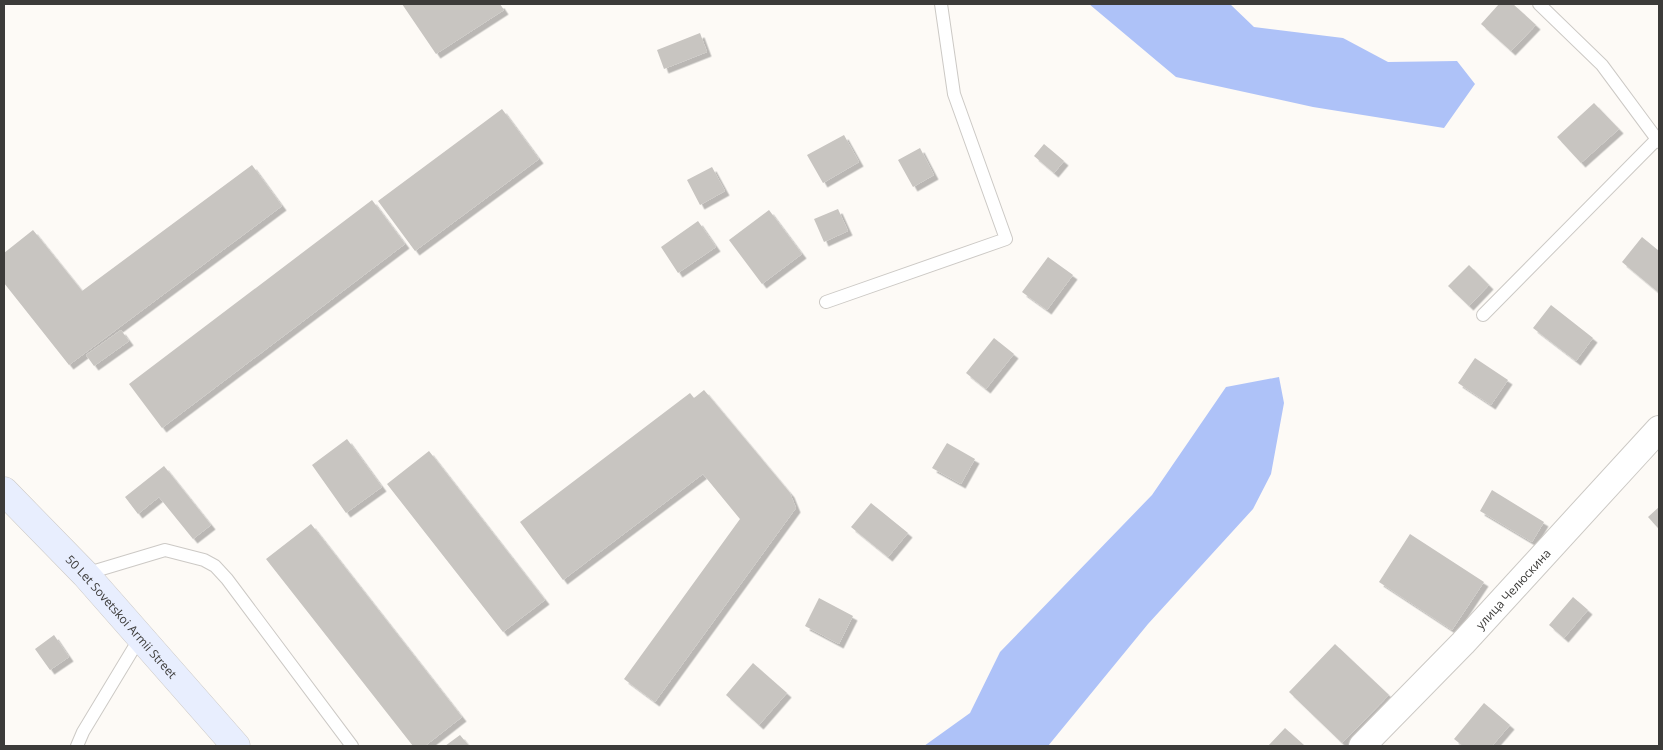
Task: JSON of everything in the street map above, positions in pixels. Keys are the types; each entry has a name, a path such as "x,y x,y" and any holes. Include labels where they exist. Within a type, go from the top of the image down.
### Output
{"main road":[{"name":"50 Let Sovetskoi Armii Street","path":"4,491 85,574 236,746"}],"street":[{"name":"улица Челюскина","path":"1362,746 1463,643 1659,429"}],"lane":[{"path":"826,302 1006,239 954,94 941,4"},
{"path":"1483,314 1658,140 1602,65 1539,4"},
{"path":"85,574 165,550 204,560 215,566 227,579 352,746"},
{"path":"78,746 83,732 141,636"}],"water":[{"path":"1089,4 1230,4 1254,27 1343,38 1388,62 1457,61 1475,84 1444,128 1313,107 1176,77"},
{"path":"1279,377 1284,403 1271,474 1253,509 1148,624 1048,746 924,746 970,713 1000,652 1152,495 1226,387"}],"building":[{"path":"402,4 500,4 504,10 436,54"},
{"path":"1499,4 1513,4 1536,25 1511,51 1481,24"},
{"path":"700,33 707,52 664,69 657,50"},
{"path":"1594,103 1619,129 1581,163 1557,137"},
{"path":"502,109 539,159 415,251 378,201"},
{"path":"844,135 859,162 823,183 807,155"},
{"path":"1044,144 1064,161 1054,173 1034,156"},
{"path":"920,148 934,175 913,187 898,160"},
{"path":"252,165 282,206 69,365 4,283 4,253 33,230 82,291"},
{"path":"712,167 725,191 700,205 687,180"},
{"path":"372,200 405,244 162,428 129,384"},
{"path":"838,209 848,231 824,242 814,219"},
{"path":"769,210 802,254 762,284 729,240"},
{"path":"698,221 716,247 678,273 661,247"},
{"path":"1642,237 1659,251 1658,292 1622,262"},
{"path":"1048,257 1073,275 1047,310 1022,292"},
{"path":"1469,265 1489,285 1469,306 1448,286"},
{"path":"1551,305 1593,338 1576,361 1533,328"},
{"path":"121,330 129,341 94,366 86,355"},
{"path":"994,338 1014,354 986,389 966,373"},
{"path":"1475,358 1508,380 1491,405 1458,383"},
{"path":"704,390 790,493 796,508 655,702 624,679 740,519 703,474 563,580 520,522 690,393 694,398"},
{"path":"347,439 382,487 346,513 312,465"},
{"path":"947,443 975,459 961,484 932,468"},
{"path":"429,451 545,600 503,632 387,484"},
{"path":"164,466 211,525 193,539 159,497 138,514 125,497"},
{"path":"1492,490 1544,522 1532,542 1480,511"},
{"path":"871,503 908,533 888,557 851,527"},
{"path":"1659,507 1659,527 1658,528 1648,517"},
{"path":"311,524 462,717 425,746 413,746 266,559"},
{"path":"1410,534 1484,582 1452,630 1379,582"},
{"path":"1573,597 1588,610 1564,638 1549,625"},
{"path":"819,598 853,616 839,644 805,626"},
{"path":"54,635 69,657 50,670 35,649"},
{"path":"1335,644 1389,695 1342,743 1289,692"},
{"path":"753,663 787,693 759,725 726,695"},
{"path":"1484,703 1510,725 1492,746 1463,746 1454,739"},
{"path":"1285,728 1305,746 1268,746"},
{"path":"460,735 469,746 445,746"}]}
